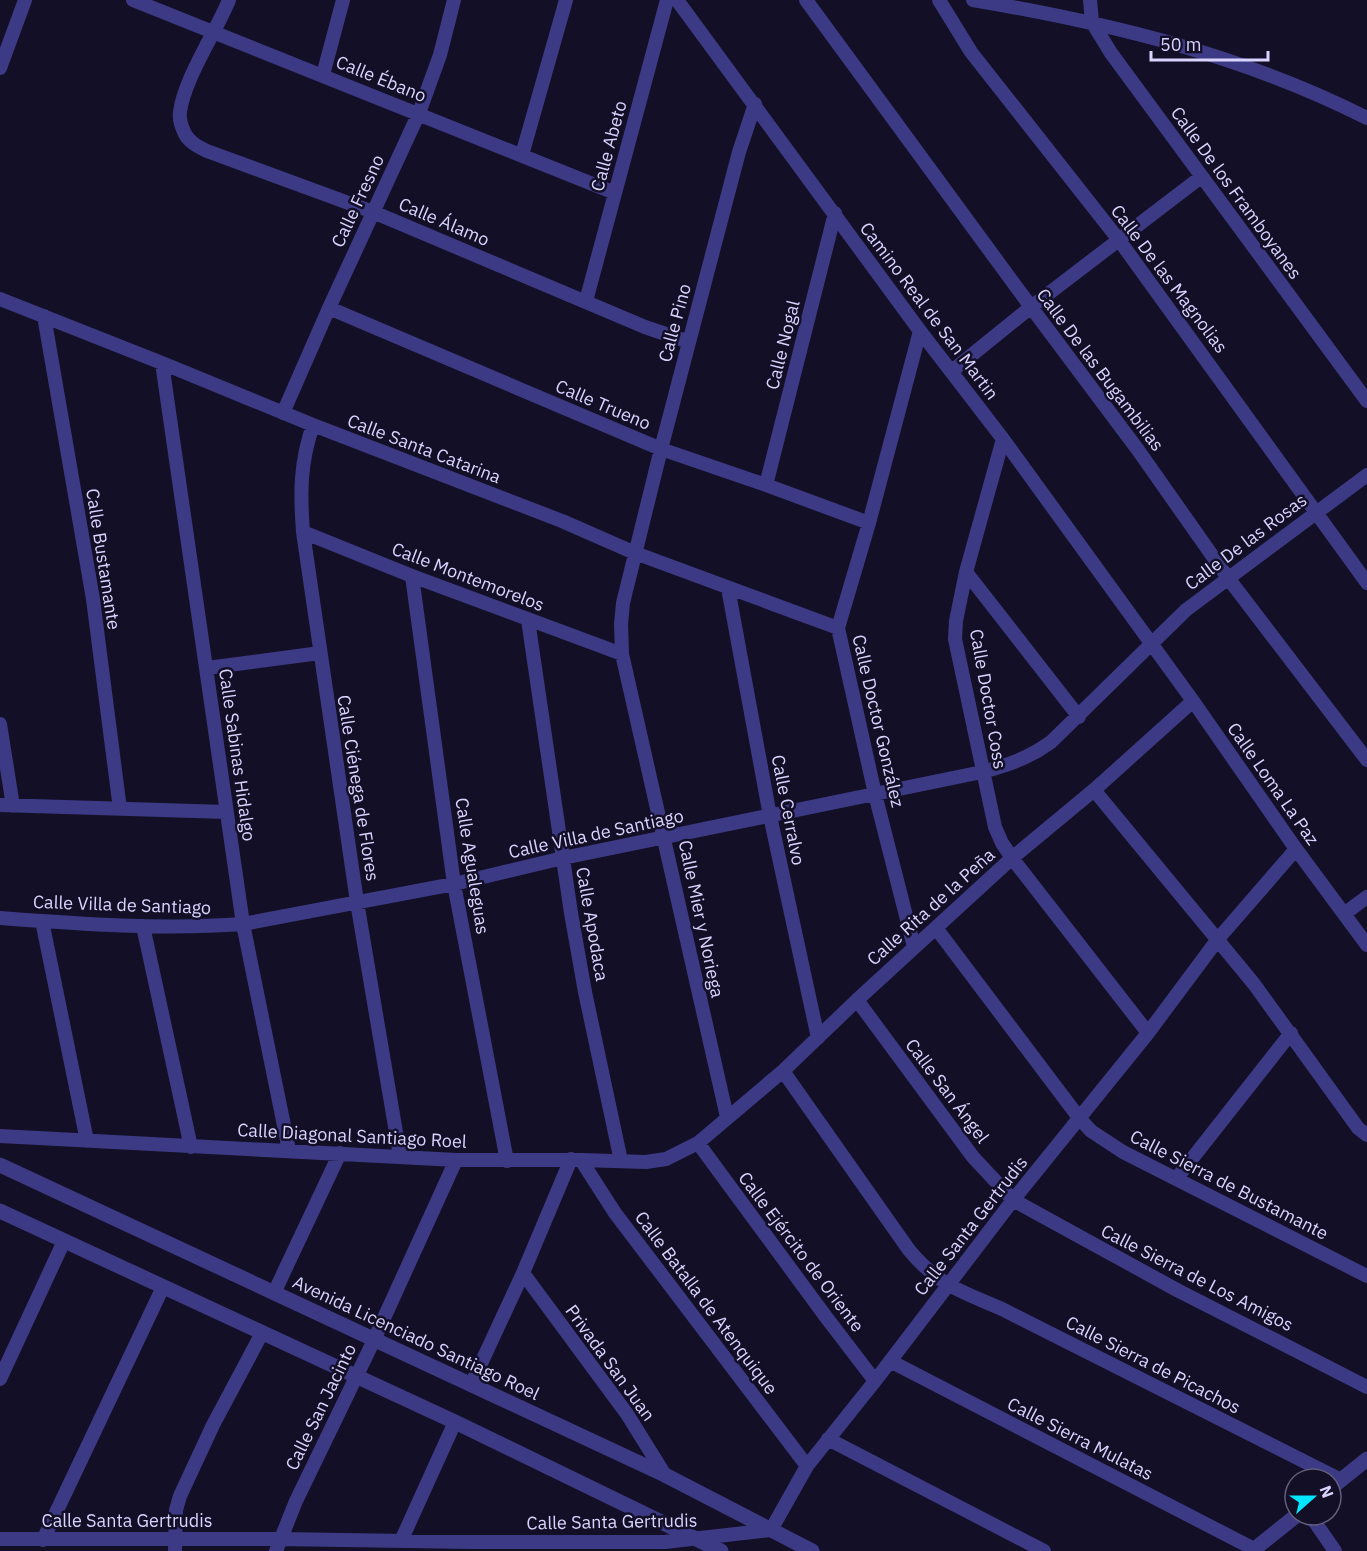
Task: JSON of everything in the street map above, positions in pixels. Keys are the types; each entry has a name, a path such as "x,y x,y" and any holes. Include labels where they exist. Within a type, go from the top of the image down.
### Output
{"street":[{"path":"0,68 25,0"},
{"name":"Calle Ébano","path":"133,0 615,193"},
{"path":"214,32 229,0"},
{"path":"323,75 344,0"},
{"name":"Calle Fresno","path":"283,413 419,113 440,55 454,0"},
{"path":"522,155 566,0"},
{"name":"Calle Abeto","path":"586,301 667,0"},
{"name":"Camino Real de San Martin","path":"677,0 1152,644"},
{"name":"Calle De las Bugambilias","path":"806,0 1138,450 1228,578 1367,760"},
{"name":"Calle De las Magnolias","path":"939,0 971,52 1119,240 1367,583"},
{"path":"973,0 1092,22 1189,47 1318,95 1367,118"},
{"name":"Calle De los Framboyanes","path":"1090,0 1092,22 1111,53 1367,401"},
{"name":"Calle Álamo","path":"214,32 186,89 180,112 185,135 195,145 374,212 645,327 689,342"},
{"name":"Calle Pino","path":"635,553 739,152 755,104"},
{"path":"952,371 1201,177"},
{"name":"Calle Nogal","path":"766,485 835,213"},
{"name":"Calle Santa Catarina","path":"0,299 635,553 838,628"},
{"name":"Calle Trueno","path":"329,308 661,449 868,523"},
{"name":"Calle Bustamante","path":"44,316 93,599 120,809"},
{"name":"Calle Doctor González","path":"914,947 875,794 838,628 920,331"},
{"name":"Calle Sabinas Hidalgo","path":"162,363 243,924 289,1150"},
{"name":"Calle Ciénega de Flores","path":"313,425 306,444 302,468 300,494 303,532 357,902 400,1156"},
{"name":"Calle Doctor Coss","path":"1003,439 966,572 956,621 955,639 995,827 1011,858 1148,1033"},
{"name":"Calle De las Rosas","path":"1152,644 1186,610 1367,475"},
{"name":"Calle Montemorelos","path":"303,532 412,576 622,654"},
{"name":"Calle Mier y Noriega","path":"635,553 621,624 622,654 727,1117"},
{"path":"966,572 1079,717"},
{"name":"Calle Agualeguas","path":"412,576 454,884 507,1161"},
{"name":"Calle Cerralvo","path":"728,588 770,816 818,1038"},
{"name":"Calle Apodaca","path":"528,620 585,992 621,1161"},
{"name":"Calle Loma La Paz","path":"1152,644 1296,849 1367,945"},
{"name":"Calle Villa de Santiago","path":"0,918 142,926 243,924 454,884 563,858 982,772 1015,764 1051,742 1152,644"},
{"path":"207,669 320,653"},
{"name":"Calle Rita de la Peña","path":"698,1143 783,1071 1011,858 1094,790 1193,701"},
{"path":"0,724 6,805 226,812"},
{"path":"1094,790 1218,939 1291,1033 1358,1128 1367,1135"},
{"name":"Calle Santa Gertrudis","path":"0,1539 175,1545 373,1546 401,1541 471,1547 666,1546 698,1538 771,1530 807,1466 1012,1200 1148,1033 1218,939 1296,849"},
{"path":"1344,914 1367,897"},
{"path":"42,921 87,1142"},
{"path":"142,926 191,1147"},
{"name":"Calle Sierra de Bustamante","path":"936,927 1091,1131 1105,1142 1367,1276"},
{"name":"Calle San Ángel","path":"857,1000 973,1157 1012,1200"},
{"path":"1176,1179 1291,1033"},
{"name":"Calle Sierra de Picachos","path":"783,1071 909,1250 930,1274 947,1285 1002,1309 1304,1467"},
{"name":"Calle Diagonal Santiago Roel","path":"0,1136 507,1161 646,1162 666,1159 698,1143"},
{"name":"Calle Ejército de Oriente","path":"698,1143 875,1380"},
{"path":"274,1293 340,1153"},
{"name":"Calle San Jacinto","path":"278,1545 456,1160"},
{"path":"471,1385 576,1160"},
{"name":"Calle Batalla de Atenquique","path":"576,1160 807,1466"},
{"name":"Avenida Licenciado Santiago Roel","path":"0,1165 665,1475 812,1551"},
{"name":"Calle Sierra de Los Amigos","path":"1012,1200 1178,1290 1367,1387"},
{"path":"0,1211 455,1422 721,1551"},
{"path":"0,1379 64,1241"},
{"name":"Privada San Juan","path":"523,1273 627,1414 665,1475"},
{"path":"43,1540 163,1287"},
{"path":"175,1545 176,1510 180,1496 213,1425 262,1333"},
{"name":"Calle Sierra Mulatas","path":"890,1361 1253,1550"},
{"path":"401,1541 455,1422"},
{"path":"828,1439 1044,1551"},
{"path":"1343,1478 1367,1459"},
{"path":"1253,1550 1283,1526"},
{"path":"1318,1527 1335,1551"}]}
